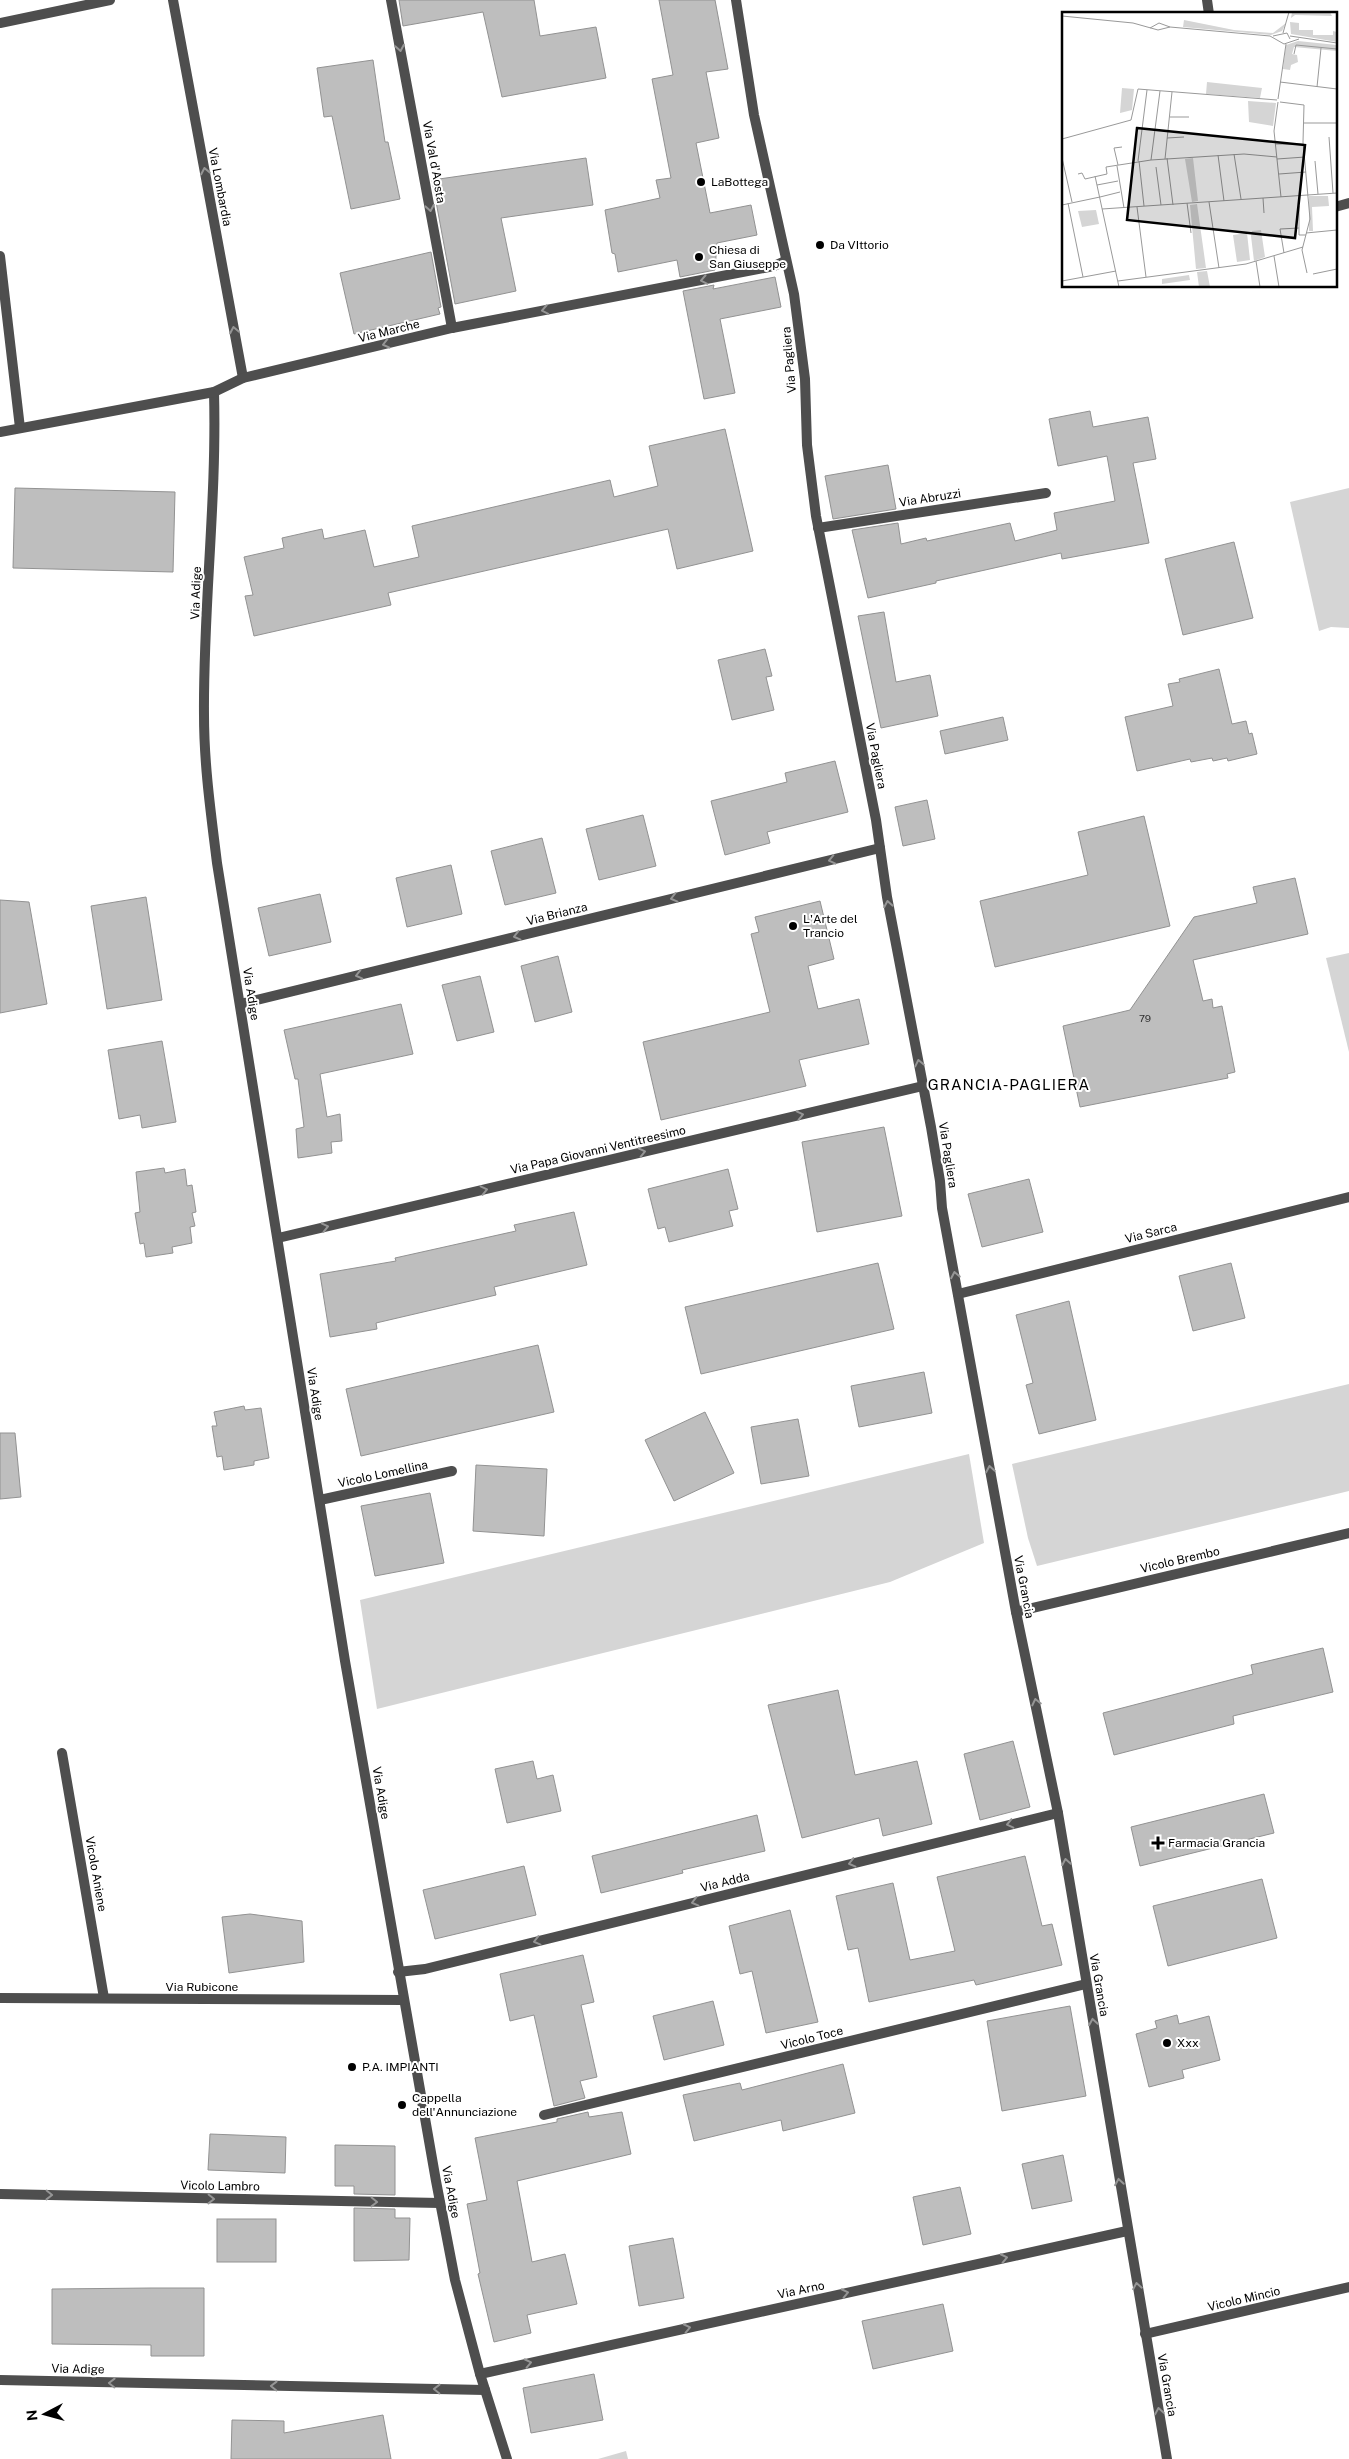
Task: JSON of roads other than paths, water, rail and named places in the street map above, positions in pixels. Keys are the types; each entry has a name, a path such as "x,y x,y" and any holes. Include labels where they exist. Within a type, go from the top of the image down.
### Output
{"street":[{"path":"0,23 110,0"},
{"name":"Via Lombardia","path":"172,0 244,378"},
{"name":"Via Val d'Aosta","path":"391,0 452,328"},
{"name":"Via Pagliera","path":"736,0 754,115 797,312 805,379 807,445 818,528 880,848 887,897 923,1086 998,1517"},
{"path":"1336,207 1349,203"},
{"path":"0,256 20,428"},
{"name":"Via Marche","path":"0,432 214,392 244,378 452,328 774,266 786,261"},
{"name":"Via Adige","path":"214,392 215,444 204,742 217,863 403,2000 455,2280 480,2374 507,2459"},
{"name":"Via Abruzzi","path":"818,528 1046,493"},
{"name":"Via Brianza","path":"240,1004 880,848"},
{"name":"Via Papa Giovanni Ventitreesimo","path":"278,1238 923,1086"},
{"name":"Via Sarca","path":"958,1294 1349,1197"},
{"name":"Vicolo Lomellina","path":"320,1500 452,1472"},
{"name":"Via Grancia","path":"998,1517 1058,1813 1167,2459"},
{"name":"Vicolo Brembo","path":"1016,1612 1349,1533"},
{"name":"Vicolo Aniene","path":"62,1753 104,1998"},
{"name":"Via Adda","path":"398,1972 425,1969 1058,1813"},
{"name":"Vicolo Toce","path":"544,2116 1086,1984"},
{"name":"Via Rubicone","path":"0,1998 403,2000"},
{"name":"Vicolo Lambro","path":"0,2194 440,2203"},
{"name":"Via Arno","path":"480,2374 1127,2230"},
{"name":"Vicolo Mincio","path":"1145,2334 1349,2287"},
{"name":"Via Adige","path":"0,2380 485,2390"}],"place":[{"name":"LaBottega","path":"701,182"},
{"name":"Da VIttorio","path":"820,245"},
{"name":"Chiesa di San Giuseppe","path":"699,257"},
{"name":"L'Arte del Trancio","path":"793,926"},
{"name":"Farmacia Grancia","path":"1158,1843"},
{"name":"Xxx","path":"1167,2043"},
{"name":"P.A. IMPIANTI","path":"352,2067"},
{"name":"Cappella dell'Annunciazione","path":"402,2105"}],"district":[{"name":"GRANCIA-PAGLIERA","path":"1009,1084"}]}
